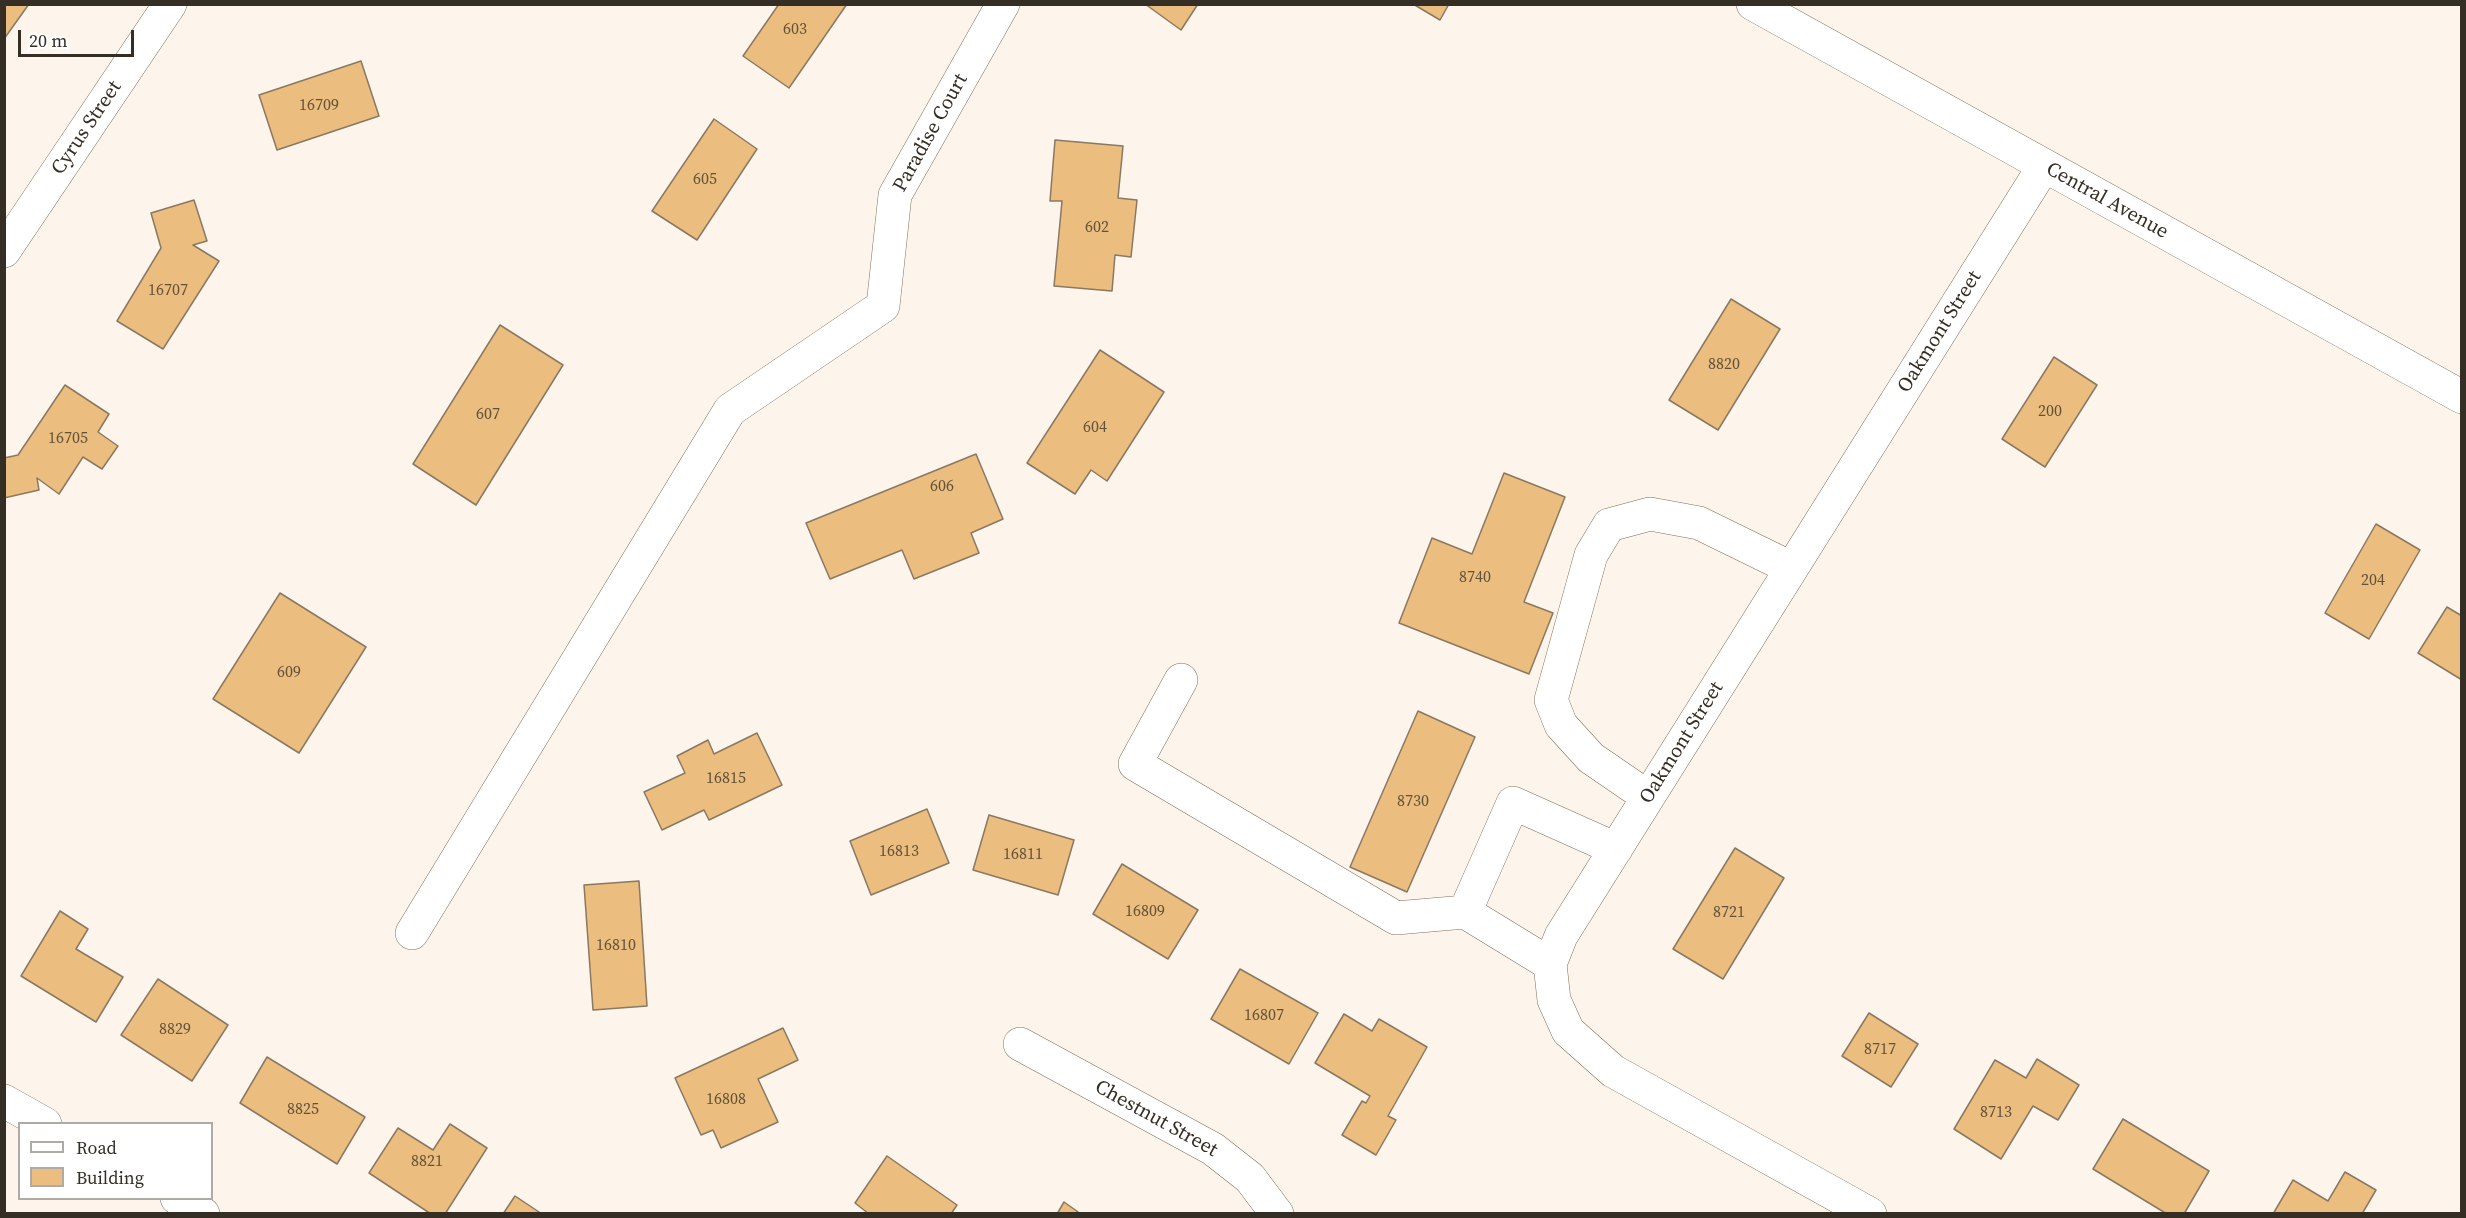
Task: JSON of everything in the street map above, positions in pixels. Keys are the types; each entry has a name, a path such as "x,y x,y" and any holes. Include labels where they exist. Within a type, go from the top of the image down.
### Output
{"street":[{"name":"Cyrus Street","path":"4,251 170,4"},
{"name":"Paradise Court","path":"412,933 730,410 883,306 895,195 1003,4"},
{"name":"Central Avenue","path":"1753,4 2462,397"},
{"name":"Oakmont Street","path":"1870,1214 1613,1071 1568,1031 1554,1000 1550,964 1561,936 2044,166"},
{"path":"1648,797 1591,758 1561,725 1551,700 1591,555 1609,525 1650,514 1700,523 1791,568"},
{"path":"1181,680 1134,764 1396,918 1465,912 1550,964"},
{"path":"1465,912 1513,803 1616,849"},
{"name":"Chestnut Street","path":"1020,1044 1213,1149 1250,1178 1277,1214"},
{"path":"4,1101 41,1122"},
{"path":"180,1200 203,1214"}],"building":[{"path":"4,4 29,4 4,39"},
{"path":"779,4 847,4 789,88 743,56"},
{"path":"1145,4 1198,4 1181,30"},
{"path":"1413,4 1449,4 1440,20"},
{"path":"361,61 379,116 277,150 259,95"},
{"path":"714,119 757,149 697,240 652,211"},
{"path":"1055,140 1123,146 1118,198 1137,200 1131,257 1115,255 1112,291 1054,286 1062,201 1050,201"},
{"path":"194,200 207,241 193,245 219,261 163,349 117,321 161,248 151,213"},
{"path":"1731,299 1780,329 1718,430 1669,400"},
{"path":"500,325 563,365 476,505 413,464"},
{"path":"1100,350 1164,392 1107,481 1091,470 1075,494 1027,463"},
{"path":"2054,357 2097,385 2045,467 2002,439"},
{"path":"65,385 109,414 98,432 118,446 102,469 83,457 59,494 37,478 39,490 4,498 4,458 18,455"},
{"path":"976,454 1003,519 971,533 979,553 914,579 902,550 830,579 806,523"},
{"path":"1504,473 1565,497 1524,602 1553,613 1529,674 1399,623 1432,538 1472,554"},
{"path":"2376,524 2420,550 2369,639 2325,613"},
{"path":"280,593 366,647 299,753 213,699"},
{"path":"2447,607 2462,616 2462,680 2418,653"},
{"path":"1418,711 1475,737 1407,892 1350,867"},
{"path":"757,733 782,785 709,820 704,810 662,830 644,792 685,773 677,756 708,740 714,754"},
{"path":"927,809 949,863 871,895 850,841"},
{"path":"989,815 1074,840 1058,895 973,870"},
{"path":"1735,848 1784,878 1723,979 1673,949"},
{"path":"1122,864 1198,910 1168,959 1093,914"},
{"path":"639,881 647,1006 593,1010 584,885"},
{"path":"60,911 88,929 76,949 123,977 96,1022 21,976"},
{"path":"1240,969 1318,1013 1289,1064 1211,1019"},
{"path":"158,979 228,1025 192,1081 121,1035"},
{"path":"1869,1013 1918,1044 1891,1087 1842,1056"},
{"path":"1344,1014 1372,1031 1379,1019 1427,1047 1388,1116 1396,1120 1376,1155 1342,1135 1362,1101 1366,1103 1370,1096 1315,1063"},
{"path":"783,1028 798,1060 758,1079 778,1122 721,1148 713,1130 701,1135 675,1078"},
{"path":"267,1057 365,1117 337,1164 240,1103"},
{"path":"2037,1059 2079,1085 2058,1120 2033,1106 2001,1159 1954,1129 1995,1060 2026,1078"},
{"path":"2123,1119 2209,1171 2184,1214 2167,1214 2093,1169"},
{"path":"450,1124 487,1148 445,1214 431,1214 369,1173 398,1128 433,1150"},
{"path":"887,1156 957,1205 951,1214 869,1214 855,1203"},
{"path":"2345,1172 2376,1190 2362,1214 2273,1214 2293,1180 2328,1201"},
{"path":"515,1196 542,1214 503,1214"},
{"path":"1064,1202 1081,1214 1057,1214"}]}
